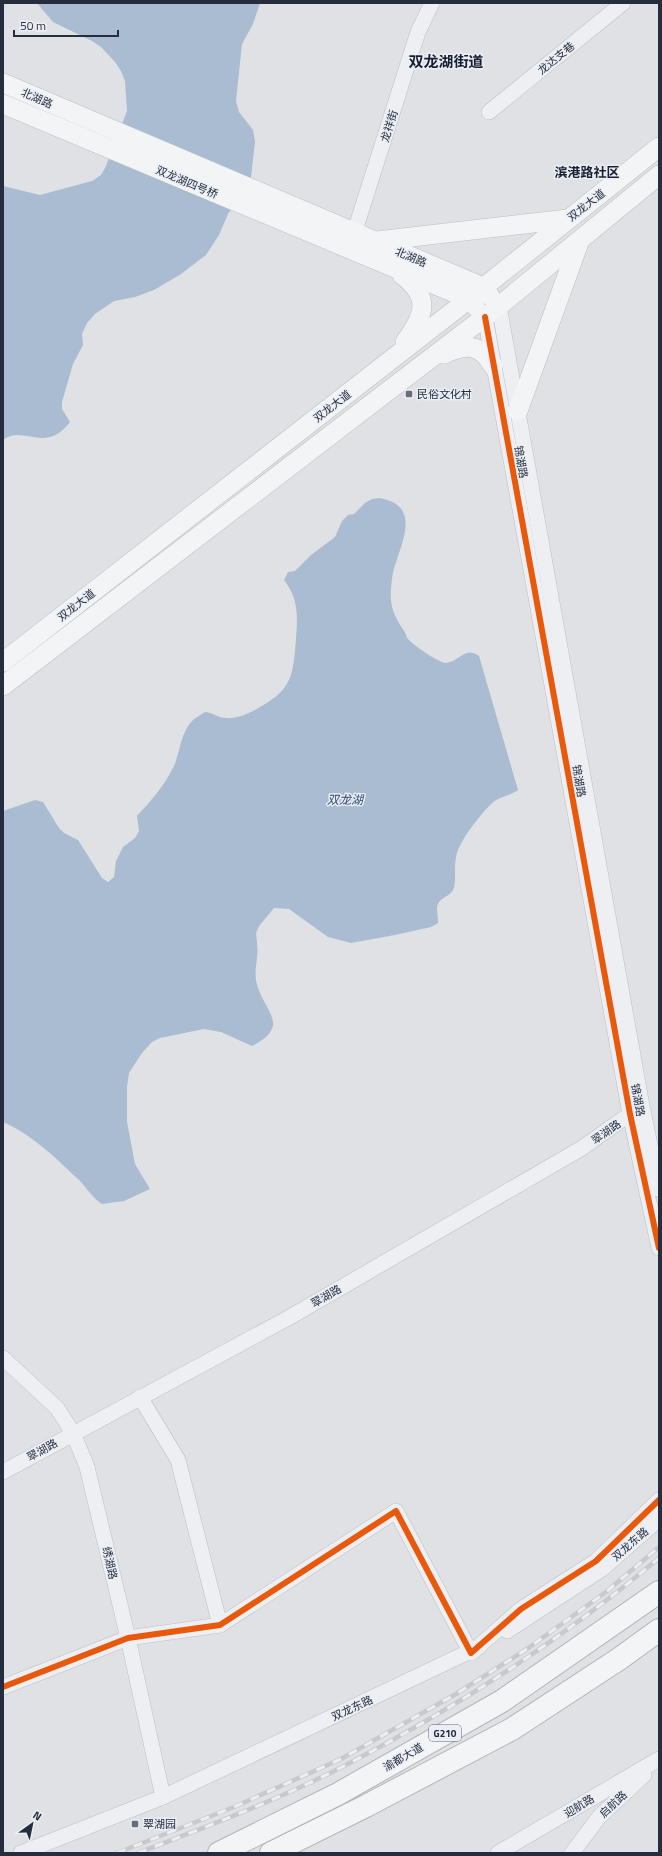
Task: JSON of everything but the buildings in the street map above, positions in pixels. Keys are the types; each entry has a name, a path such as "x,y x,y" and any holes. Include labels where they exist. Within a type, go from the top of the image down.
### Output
{"highway":[{"path":"599,1634 659,1582"},
{"name":"渝都大道","path":"219,1853 338,1794 502,1701 659,1592"},
{"path":"271,1853 366,1806 512,1729 659,1630"}],"main road":[{"name":"北湖路","path":"3,83 67,121"},
{"name":"北湖路","path":"3,104 67,121"},
{"name":"双龙湖四号桥","path":"67,121 316,216"},
{"name":"双龙湖四号桥","path":"67,121 311,234"},
{"name":"双龙大道","path":"3,662 476,293 659,147"},
{"name":"双龙大道","path":"3,686 492,312 659,175"},
{"name":"北湖路","path":"316,216 391,267 476,293"},
{"path":"374,241 568,219"},
{"name":"北湖路","path":"311,234 352,241 374,241 476,293 492,312"},
{"path":"518,412 580,240"},
{"path":"391,267 411,282 419,292 422,301 422,315 417,326 393,358"},
{"path":"428,361 460,347 467,347 475,348 483,352 494,366"}],"street":[{"name":"龙祥街","path":"352,241 418,32 432,3"},
{"name":"龙达支巷","path":"489,112 623,3"},
{"name":"锦湖路","path":"492,312 494,366 636,1110 659,1189"},
{"name":"锦湖路","path":"492,312 518,412 659,1248"},
{"name":"翠湖路","path":"3,1472 290,1316 582,1148 636,1110"},
{"name":"绣湖路","path":"3,1358 57,1408 73,1433 87,1467 128,1638 163,1797"},
{"path":"140,1397 178,1460 220,1625"},
{"path":"3,1686 128,1638 220,1625 396,1511 470,1653 521,1609 596,1561 659,1500"},
{"name":"双龙东路","path":"21,1853 163,1797 470,1653 527,1619 602,1569 659,1519"},
{"name":"迎航路","path":"498,1853 659,1760"},
{"name":"启航路","path":"572,1853 599,1817 659,1760"}],"water":[{"path":"37,3 260,3 253,24 242,44 236,101 239,112 253,130 255,142 251,177 228,214 219,235 206,255 181,274 154,290 135,297 114,301 95,314 87,323 82,334 83,345 73,364 62,402 62,409 70,422 61,432 52,436 43,438 19,435 11,436 3,440 3,186 40,195 92,181 101,175 106,166 127,111 125,81 115,62 101,47 92,41 53,22"},
{"name":"双龙湖","path":"379,498 394,503 402,510 405,520 405,531 394,568 391,587 391,601 396,618 411,642 438,660 446,663 451,662 466,653 474,653 479,656 518,790 491,804 465,836 456,857 454,888 438,904 438,923 431,927 351,943 328,937 289,909 274,908 259,926 256,933 256,980 259,991 272,1016 273,1024 271,1031 252,1046 221,1032 204,1029 160,1038 152,1042 142,1053 129,1073 127,1087 127,1122 135,1164 150,1189 124,1201 102,1204 93,1197 81,1182 45,1149 25,1134 3,1122 3,811 35,800 43,802 59,828 64,833 78,840 102,878 108,882 114,877 116,861 123,847 135,838 139,831 137,816 157,793 174,766 185,731 192,721 205,712 223,718 234,718 241,716 255,710 277,696 288,682 294,663 297,614 292,593 284,580 288,572 295,571 311,555 335,537 342,521 348,515 354,514 365,503 372,499"}],"railway":[{"path":"117,1853 234,1807 341,1759 456,1694 527,1649 606,1592 659,1547"},
{"path":"138,1853 294,1790 386,1744 508,1671 585,1617 659,1558"}],"cycle path":[{"path":"485,317 630,1114 659,1248"},
{"path":"3,1687 128,1638 220,1625 396,1511 471,1653 521,1609 596,1561 659,1500"}],"place":[{"name":"民俗文化村","path":"409,394"},
{"name":"翠湖园","path":"135,1824"}],"district":[{"name":"双龙湖街道","path":"446,61"},
{"name":"滨港路社区","path":"587,172"}]}
